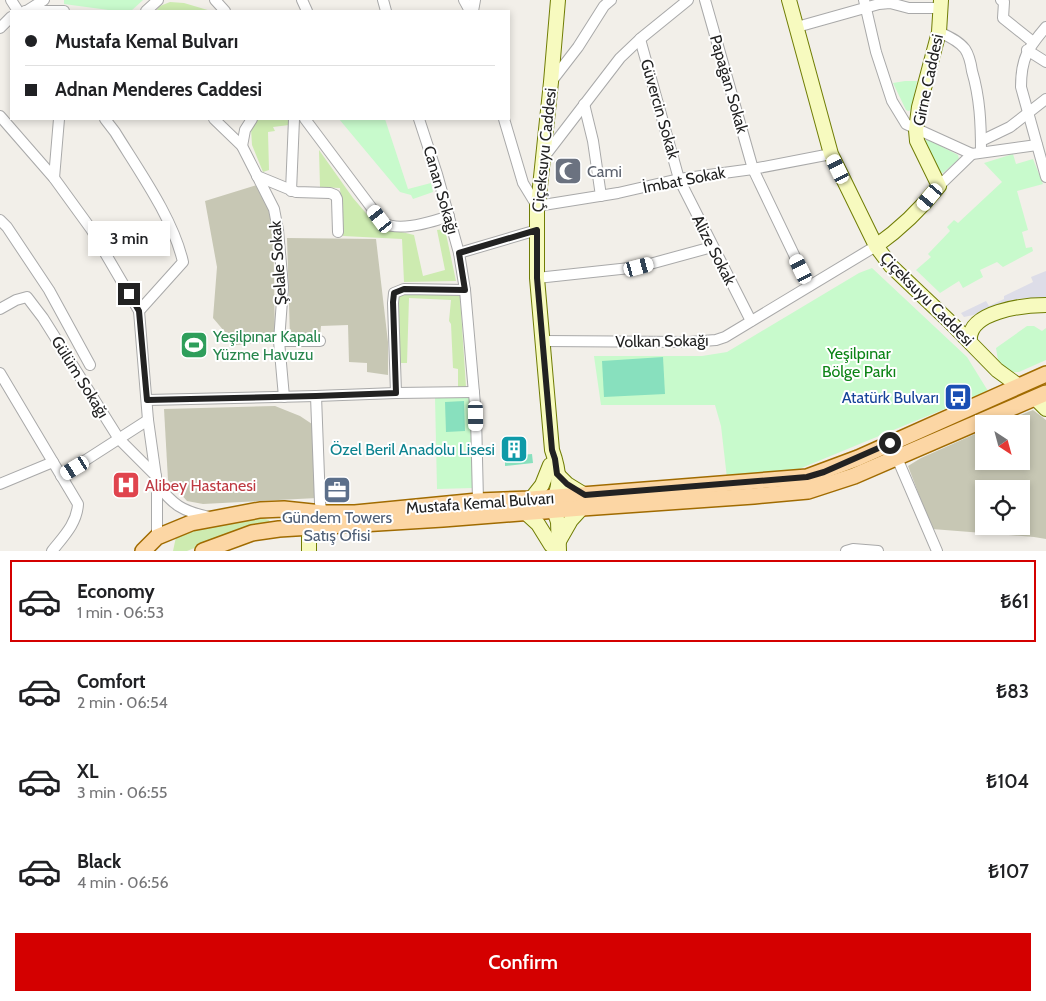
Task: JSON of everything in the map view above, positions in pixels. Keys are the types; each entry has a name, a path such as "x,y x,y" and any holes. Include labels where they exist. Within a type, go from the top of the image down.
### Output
{"main road":[{"name":"Mustafa Kemal Bulvarı","path":"202,551 252,533 279,529 443,519 528,506 807,477 858,458 1046,374"},
{"path":"1019,386 1040,395"},
{"name":"Mustafa Kemal Bulvarı","path":"583,501 710,500 808,491 831,485 897,458 1040,395"},
{"name":"Mustafa Kemal Bulvarı","path":"142,551 159,544 191,523 260,510 284,509 322,513 354,513 478,501 528,506"},
{"path":"443,519 453,514 473,510 478,501"},
{"path":"227,551 267,541 279,529 274,518 260,510"},
{"path":"309,528 316,521 340,518 354,513"}],"street":[{"path":"11,0 23,10"},
{"path":"26,10 44,0"},
{"path":"147,10 158,0"},
{"path":"215,0 224,10"},
{"name":"Çiçeksuyu Caddesi","path":"555,547 558,522 552,490 554,470 537,278 537,206 540,196 558,0"},
{"path":"542,160 620,58 688,0"},
{"name":"Papağan Sokak","path":"705,0 753,169 809,286"},
{"name":"Çiçeksuyu Caddesi","path":"790,0 830,154 876,246 891,266 997,370 1019,386"},
{"path":"1004,1 1003,18 1046,62"},
{"path":"551,82 578,47 607,2"},
{"path":"797,27 865,4 895,2 909,8 941,4"},
{"path":"865,4 876,52 892,101 906,124 916,130 977,153 997,152 1037,145"},
{"name":"Girne Caddesi","path":"939,186 917,141 916,130 919,107 939,32 941,4"},
{"path":"0,28 10,18"},
{"path":"1046,26 1030,46 1021,73 1020,87 1046,177"},
{"path":"876,246 898,230 921,208 939,186 977,153 981,141 978,91 969,59 965,49 955,40 939,32"},
{"name":"Güvercin Sokak","path":"640,39 679,179"},
{"path":"981,141 1010,126 1046,99"},
{"path":"584,104 593,141 601,196"},
{"path":"0,116 54,178 91,228 139,311 148,420 157,480 159,544"},
{"path":"54,178 59,120"},
{"path":"105,120 115,132 169,224 180,248 183,262 139,311"},
{"name":"Şelale Sokak","path":"215,120 242,146 274,209 278,230 283,287 279,341 284,397"},
{"path":"242,146 245,130 251,120"},
{"path":"291,191 294,120"},
{"path":"306,120 383,223 392,226 420,225 449,216"},
{"name":"Canan Sokağı","path":"419,120 459,253 465,290 476,416 478,501"},
{"path":"504,120 523,183 537,206"},
{"name":"İmbat Sokak","path":"537,206 601,196 679,179 753,169 830,154"},
{"path":"257,176 291,191 330,192 335,195 337,199 338,232"},
{"name":"Alize Sokak","path":"679,179 751,321"},
{"path":"2,227 49,290 90,365"},
{"path":"459,253 537,230"},
{"name":"Volkan Sokağı","path":"543,341 689,342 716,340 725,337 876,246"},
{"path":"537,278 639,267 712,247"},
{"path":"396,393 394,293 404,289 465,290"},
{"name":"Gülüm Sokağı","path":"0,309 16,300 27,297 44,318 119,439 157,480 176,506 191,513 212,518"},
{"path":"970,342 971,330 981,320 1001,311 1022,306 1046,305"},
{"path":"949,321 981,320"},
{"path":"279,341 320,341"},
{"path":"992,397 1000,386 997,370"},
{"path":"0,373 78,504 78,515 68,532 52,551"},
{"path":"147,400 474,392"},
{"path":"1040,395 1046,409"},
{"path":"316,396 322,513"},
{"path":"61,476 148,420"},
{"path":"897,458 937,551"},
{"path":"0,484 53,462"},
{"path":"554,470 583,501 555,547 538,524 528,506 554,470"},
{"path":"309,528 309,551"},
{"path":"846,551 878,551"}],"shaded area":[{"path":"257,185 273,215 275,341 236,345 213,318 217,267 205,201"},
{"path":"287,238 376,239 388,342 388,375 367,372 367,363 349,362 348,325 321,326 320,336 290,337"},
{"path":"1046,271 1046,298 1010,300 978,314 964,317 961,313 986,301 989,306 1004,299 1004,296 1033,282 1031,277"},
{"path":"275,406 300,416 312,424 317,498 203,504 187,501 168,480 164,409"},
{"path":"1033,410 1046,420 1046,539 1008,535 1030,535 1030,480 975,480 975,532 932,529 908,466 921,458 975,434 975,470 1030,470 1030,415 1021,415"}],"green space":[{"path":"64,0 143,0 132,10 109,10 64,4"},
{"path":"170,2 184,3 208,10 157,10 160,6"},
{"path":"917,81 911,110 908,111 893,83"},
{"path":"256,120 289,120 289,125 273,127 275,131 268,132 269,170 263,172 252,145 251,129"},
{"path":"340,120 385,120 408,189 431,183 433,192 413,199 411,195 400,192"},
{"path":"926,140 958,155 959,159 943,173 940,172 924,142"},
{"path":"319,150 353,198 377,226 414,235 423,276 445,270 437,230 445,229 456,281 404,282 402,239 343,236 340,188 320,187"},
{"path":"1013,154 1016,164 1033,159 1043,184 1017,191 1028,230 1022,232 1026,248 1032,247 1033,251 1003,267 997,262 980,270 983,277 963,288 959,281 940,293 916,270 931,257 928,254 950,231 947,227 954,220 958,223 1002,182 984,163"},
{"name":"Yeşilpınar Bölge Parkı","path":"872,268 967,357 988,391 799,469 727,478 721,426 715,405 601,405 594,356 702,356 727,352 859,273"},
{"path":"403,292 460,296 466,387 458,389 458,369 453,368 451,324 449,321 451,300 409,298 407,363 398,363 396,297"},
{"path":"1027,326 1034,326 1042,331 1046,328 1046,360 1019,372 1011,372 998,360 996,348"},
{"path":"663,357 665,394 604,397 602,361"},
{"path":"471,396 473,488 437,489 435,397"},
{"path":"464,401 465,431 446,432 445,402"},
{"path":"532,454 533,463 505,466 505,461 511,458 511,456"},
{"path":"261,518 269,520 271,524 209,542 187,551 173,551 176,537 198,528"}],"place":[{"name":"Cami","path":"568,171"},
{"name":"Yeşilpınar Kapalı Yüzme Havuzu","path":"194,345"},
{"name":"Atatürk Bulvarı","path":"958,397"},
{"name":"Özel Beril Anadolu Lisesi","path":"514,449"},
{"name":"Alibey Hastanesi","path":"126,485"},
{"name":"Gündem Towers Satış Ofisi","path":"337,490"}],"route":[{"path":"129,294 139,311 147,400 396,393 394,293 404,289 465,290 459,253 537,230 537,278 552,450 557,474 577,491 585,495 807,477 824,472 890,443"}]}
